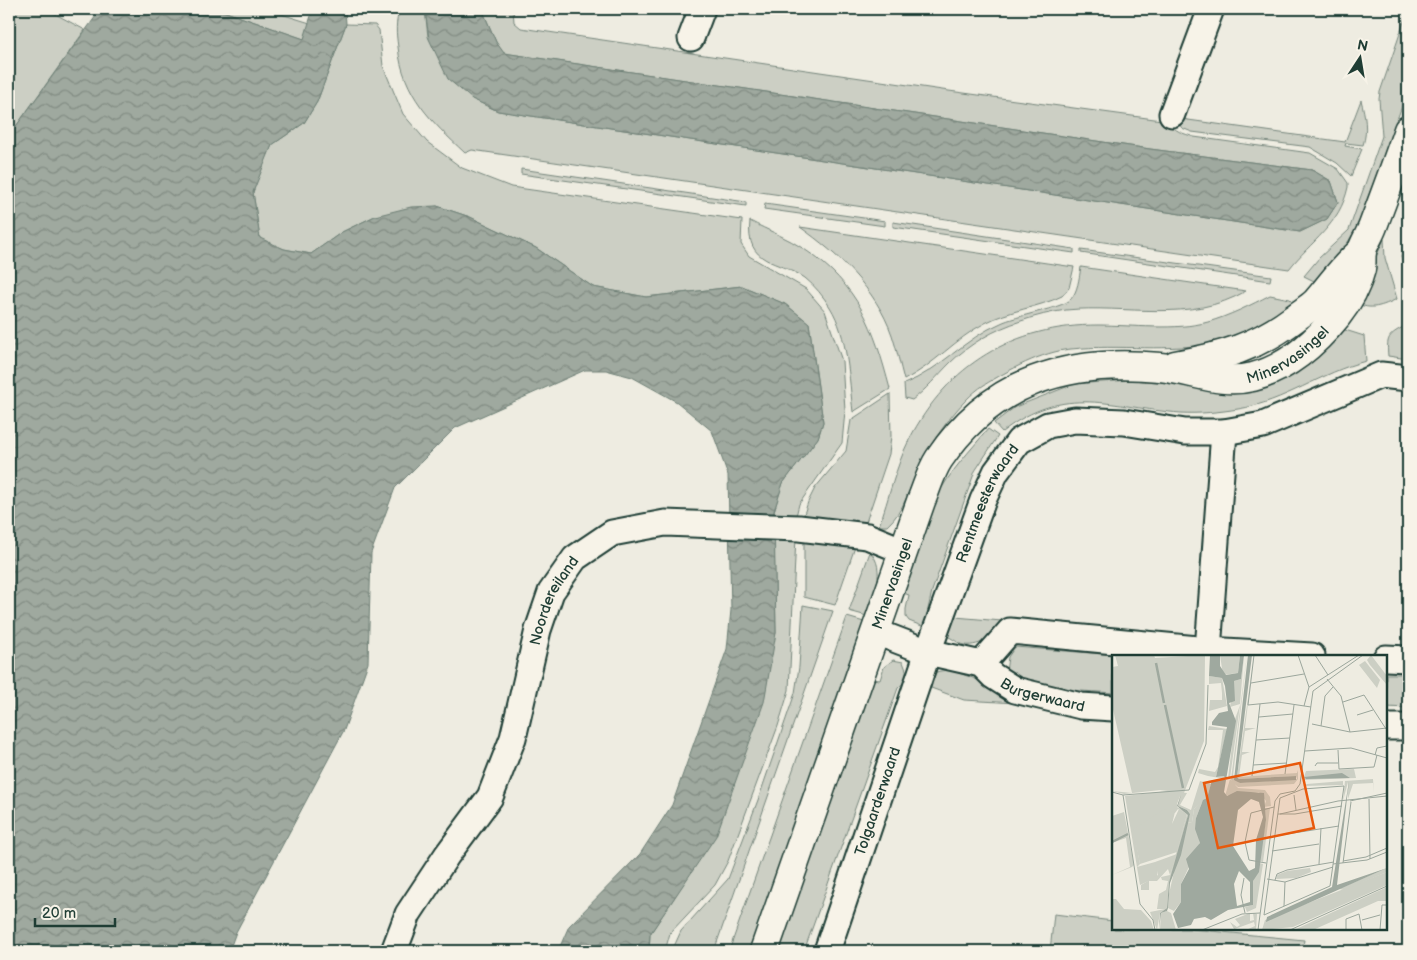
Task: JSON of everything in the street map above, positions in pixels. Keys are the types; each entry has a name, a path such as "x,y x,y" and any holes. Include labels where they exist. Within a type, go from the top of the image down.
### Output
{"street":[{"path":"691,38 702,9"},
{"path":"1172,114 1212,9"},
{"name":"Minervasingel","path":"764,951 904,551 938,460 963,428 984,407 1042,377 1079,367 1110,365 1161,367 1207,359 1239,350 1272,335 1314,303 1352,259 1362,251 1408,130"},
{"name":"Rentmeesterwaard","path":"928,652 983,500 996,472 1019,441 1048,424 1075,420 1124,422 1185,432 1224,432 1263,425 1381,375 1408,378"},
{"path":"1208,650 1224,432"},
{"name":"Noordereiland","path":"394,951 408,914 447,854 490,797 513,738 538,630 551,592 575,558 612,533 665,523 784,527 867,536 904,551"},
{"path":"981,664 1010,631 1208,650 1295,655"},
{"name":"Burgerwaard","path":"876,632 928,652 981,664 992,676 1015,690 1081,706 1112,708"},
{"name":"Tolgaarderwaard","path":"827,951 928,652"},
{"path":"1387,658 1408,659"},
{"path":"1387,727 1408,727"},
{"path":"827,951 832,951"}],"shaded area":[{"path":"9,9 46,9 85,30 9,136"},
{"path":"217,9 265,9 310,23 304,39"},
{"path":"400,9 425,9 428,37 472,99 498,111 1300,232 1327,219 1338,202 1331,181 1312,170 1150,149 503,53 496,42 482,9 513,9 514,22 521,28 949,91 1169,121 1176,130 1194,137 1310,153 1338,169 1348,183 1348,187 1344,200 1332,222 1289,269 472,150 465,153 430,118 412,93 401,64 397,37"},
{"path":"1408,10 1408,90 1357,227 1336,262 1318,283 1304,276 1319,258 1349,230 1382,136 1380,92"},
{"path":"346,24 375,25 379,30 383,66 403,114 427,142 462,168 511,187 742,220 741,244 749,256 806,289 825,311 842,361 845,411 842,443 799,504 795,520 774,516 774,511 783,483 818,438 823,422 809,323 785,304 742,286 646,297 593,287 536,248 470,217 437,206 375,216 342,232 311,254 284,249 260,239 253,192 262,168 272,145 304,123 317,102"},
{"path":"1361,100 1365,122 1363,145 1346,143 1345,146 1362,149 1351,176 1337,163 1310,147 1192,132 1182,128 1174,118 1345,142"},
{"path":"521,169 746,202 746,206 521,174"},
{"path":"765,204 885,221 885,226 764,209"},
{"path":"750,221 798,245 823,263 838,277 862,310 870,327 878,346 890,389 853,412 844,344 836,318 819,291 805,278 766,260 758,254 750,236"},
{"path":"893,222 1074,249 1074,253 893,227"},
{"path":"800,227 1074,267 1069,288 1062,296 985,323 904,380 892,335 885,318 866,288 842,261"},
{"path":"1408,229 1408,281 1401,256"},
{"path":"1384,239 1385,258 1397,299 1376,307 1367,307 1356,303"},
{"path":"1081,250 1271,276 1270,281 1081,253"},
{"path":"1081,267 1246,291 1225,301 1203,307 1180,310 1066,310 1026,319 1002,328 974,343 957,356 912,400 905,398 904,384 929,371 988,329 1008,320 1058,306 1070,300 1073,297 1079,280"},
{"path":"1270,295 1290,299 1295,304 1258,327 1239,336 1218,342 1181,347 1071,349 1048,354 1026,362 994,379 965,401 947,422 924,457 898,513 887,526 879,526 904,450 925,413 943,390 964,370 987,354 1012,341 1039,332 1067,327 1098,325 1168,327 1195,325 1224,317"},
{"path":"1408,324 1408,359 1388,356 1390,336"},
{"path":"1342,329 1364,336 1366,361 1334,372 1272,400 1255,405 1224,411 1181,413 1089,402 1068,403 1047,407 1025,417 1002,432 994,423 1015,407 1074,384 1130,380 1218,386"},
{"path":"890,394 891,436 889,454 865,525 802,520 815,488 846,451 851,420"},
{"path":"988,429 998,436 975,471 932,591 925,623 922,626 909,621 906,617 909,595 903,593 918,544 942,488 954,470"},
{"path":"774,534 796,536 789,690 778,726 728,861 715,885 670,933 665,951 649,951 650,934 674,898 776,633"},
{"path":"804,537 855,547 835,605 804,597"},
{"path":"870,552 878,566 878,575 875,592 867,616 849,611"},
{"path":"803,605 833,611 714,951 672,951 681,931 728,879 758,800 795,693 799,667"},
{"path":"847,617 864,622 749,951 729,951"},
{"path":"955,617 1002,621 998,631 988,639 977,644 965,645 947,636"},
{"path":"1015,647 1115,655 1112,655 1112,693 1044,687 1018,679 1006,672 1008,657"},
{"path":"893,660 903,662 909,678 898,688 804,951 776,951 872,679 880,680 884,667"},
{"path":"950,670 1050,705 964,700 931,688 932,684 927,682 933,674 939,671"},
{"path":"1387,674 1408,674 1408,708 1387,707"},
{"path":"1054,914 1112,921 1112,930 1201,930 1304,940 1302,951 1050,951"}],"water":[{"path":"101,9 217,9 304,39 313,9 345,9 346,24 317,102 304,123 272,145 253,192 260,238 284,249 311,254 342,232 375,216 411,207 437,206 470,217 536,248 593,287 646,297 742,286 785,304 809,323 823,422 818,438 783,483 774,511 776,633 764,702 716,836 650,934 649,951 558,951 569,926 640,854 672,805 727,649 731,610 728,475 712,431 677,402 632,377 606,370 585,370 455,428 395,488 371,553 368,663 344,730 236,932 229,951 9,951 9,136"},
{"path":"425,9 482,9 496,42 504,53 1150,149 1312,170 1331,181 1338,202 1327,219 1300,232 498,111 472,99 448,79 429,39"}]}
